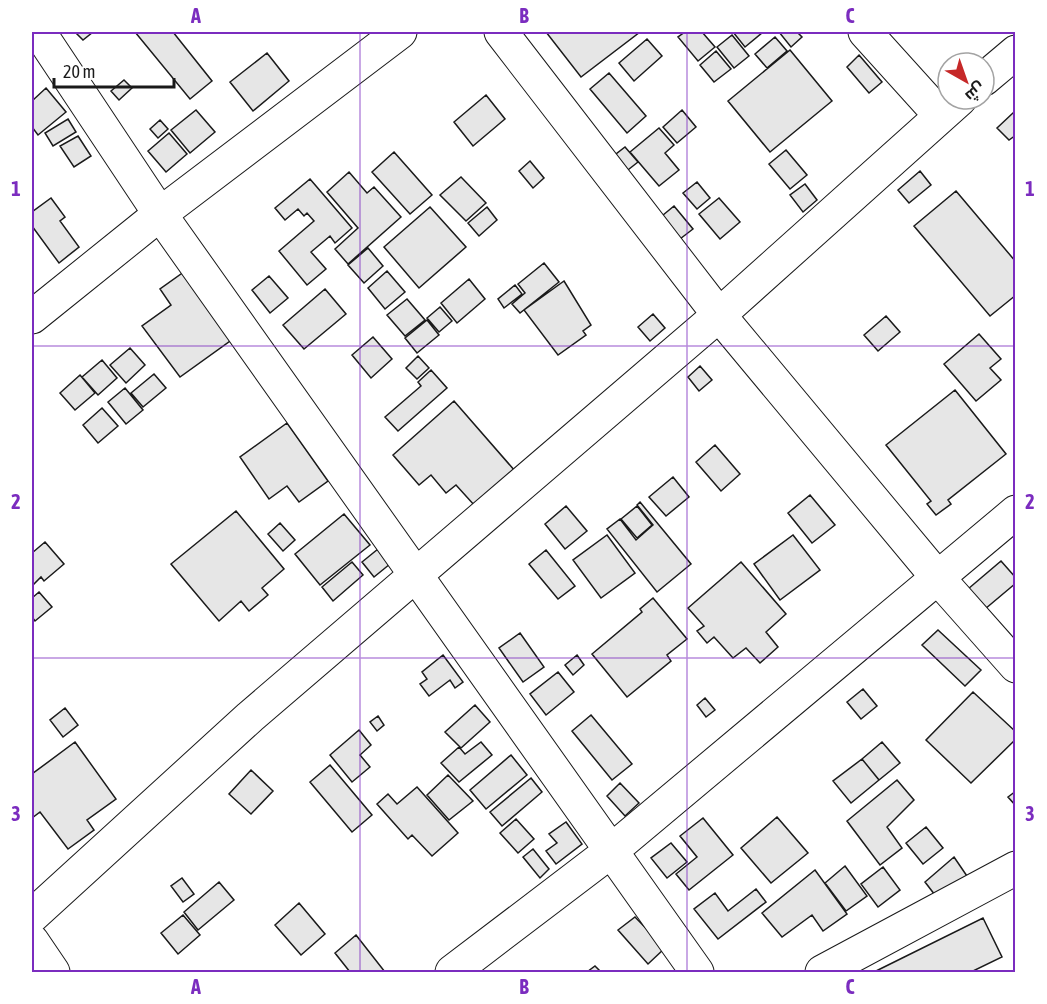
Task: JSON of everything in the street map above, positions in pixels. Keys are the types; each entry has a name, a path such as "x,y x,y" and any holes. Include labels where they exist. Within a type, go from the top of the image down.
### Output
{"street":[{"path":"39,32 160,214 697,972"},
{"path":"32,317 160,214 400,32"},
{"path":"501,32 719,315 938,578 1016,666"},
{"path":"865,32 936,95"},
{"path":"996,69 1016,52"},
{"path":"32,916 192,769 415,574 719,315 946,111"},
{"path":"452,972 611,851 1016,512"},
{"path":"822,972 1016,868"},
{"path":"32,941 53,972"}],"building":[{"path":"75,32 93,32 83,40"},
{"path":"135,32 173,32 212,81 190,99"},
{"path":"546,32 640,32 581,77"},
{"path":"685,32 702,32 715,47 698,61 678,37"},
{"path":"733,32 763,32 745,47"},
{"path":"779,32 797,32 802,37 791,47"},
{"path":"732,35 749,56 734,68 717,47"},
{"path":"775,37 787,51 767,68 755,54"},
{"path":"647,39 662,56 634,81 619,63"},
{"path":"790,50 832,101 770,152 728,101"},
{"path":"716,51 731,69 714,82 700,65"},
{"path":"267,53 289,81 253,111 230,82"},
{"path":"859,55 882,82 869,93 847,67"},
{"path":"609,73 646,116 627,133 590,89"},
{"path":"124,80 132,88 119,100 111,91"},
{"path":"46,88 66,112 38,135 32,127 32,101"},
{"path":"486,95 505,119 473,146 454,122"},
{"path":"196,110 215,132 190,153 171,130"},
{"path":"682,110 696,127 677,143 663,127"},
{"path":"1014,112 1016,135 1009,140 997,128"},
{"path":"68,119 76,132 53,146 45,133"},
{"path":"160,120 168,129 158,138 150,129"},
{"path":"659,128 674,145 665,153 679,170 659,186 630,152"},
{"path":"169,133 187,154 166,172 148,151"},
{"path":"78,136 91,156 74,167 60,146"},
{"path":"625,147 638,162 619,177 607,161"},
{"path":"786,150 807,175 790,189 769,164"},
{"path":"394,152 432,195 410,214 372,172"},
{"path":"530,161 544,178 533,188 519,171"},
{"path":"920,171 931,185 909,203 898,190"},
{"path":"349,172 367,193 374,187 401,217 348,264 335,249 358,228 327,192"},
{"path":"461,177 486,203 466,221 440,195"},
{"path":"310,179 352,228 335,243 330,236 311,252 326,269 307,285 279,251 314,221 307,213 304,216 298,209 285,220 275,208"},
{"path":"697,182 710,198 697,209 683,193"},
{"path":"805,184 817,200 803,212 790,195"},
{"path":"956,191 1016,262 1016,295 990,316 914,226"},
{"path":"51,198 65,217 60,221 79,247 59,263 32,226 32,212"},
{"path":"719,198 740,222 720,239 699,214"},
{"path":"674,206 693,229 676,242 657,220"},
{"path":"430,207 466,247 419,288 384,247"},
{"path":"487,207 497,220 479,236 468,223"},
{"path":"368,248 383,266 364,283 348,265"},
{"path":"544,263 559,282 520,313 512,304 525,293 518,284"},
{"path":"188,269 237,336 180,377 142,326 171,305 160,289"},
{"path":"387,271 405,292 385,309 368,288"},
{"path":"269,276 288,298 270,313 252,290"},
{"path":"469,279 485,299 457,323 441,303"},
{"path":"564,281 591,325 583,331 586,335 558,355 524,310"},
{"path":"515,285 522,294 504,308 498,299"},
{"path":"325,289 346,314 304,349 283,325"},
{"path":"407,299 425,320 405,336 387,315"},
{"path":"440,307 452,321 439,332 427,318"},
{"path":"653,314 665,328 650,341 638,327"},
{"path":"886,316 900,332 878,351 864,335"},
{"path":"427,320 439,335 417,353 405,338"},
{"path":"979,334 1001,359 990,368 1001,380 976,401 944,364"},
{"path":"373,337 392,359 371,378 352,355"},
{"path":"130,348 145,365 126,383 110,365"},
{"path":"418,356 429,368 417,379 406,368"},
{"path":"102,360 117,378 98,395 82,377"},
{"path":"700,366 712,380 699,391 688,377"},
{"path":"431,370 447,388 398,431 385,417 421,386 418,382"},
{"path":"154,374 166,388 143,407 131,393"},
{"path":"80,375 95,393 75,410 60,393"},
{"path":"125,388 143,410 126,424 108,402"},
{"path":"955,390 1006,454 948,500 951,504 936,515 927,504 931,501 886,445"},
{"path":"454,401 515,471 475,506 456,485 446,493 431,475 419,485 393,455"},
{"path":"102,408 118,426 98,443 83,425"},
{"path":"287,423 328,481 299,502 287,486 269,499 240,457"},
{"path":"715,445 740,474 721,491 696,462"},
{"path":"673,477 689,497 666,516 649,497"},
{"path":"810,495 835,525 812,543 788,513"},
{"path":"640,502 691,564 657,592 607,529 620,519 636,540 653,525 637,505"},
{"path":"566,506 587,531 565,549 545,524"},
{"path":"637,506 652,525 637,538 621,519"},
{"path":"236,511 284,569 262,588 268,595 249,611 241,601 219,621 171,564"},
{"path":"344,514 370,545 320,585 295,554"},
{"path":"280,523 295,540 283,551 268,534"},
{"path":"607,535 635,573 601,598 573,560"},
{"path":"793,535 820,570 780,600 754,564"},
{"path":"45,542 64,564 44,581 41,577 32,586 32,553"},
{"path":"378,549 390,564 374,577 362,562"},
{"path":"546,550 575,586 558,599 529,564"},
{"path":"1001,561 1016,578 1016,583 985,609 968,589"},
{"path":"352,562 363,575 333,601 322,587"},
{"path":"741,562 786,614 766,632 778,647 760,663 746,648 733,658 714,637 707,643 697,631 704,626 688,608"},
{"path":"39,592 52,607 35,621 32,617 32,598"},
{"path":"653,598 687,639 667,655 671,661 627,697 592,654 642,612 640,609"},
{"path":"938,630 981,670 965,686 922,645"},
{"path":"520,633 544,667 523,682 499,648"},
{"path":"443,655 463,682 455,688 450,680 429,696 420,684 427,679 422,672"},
{"path":"577,655 584,665 573,675 565,665"},
{"path":"558,672 574,692 546,715 530,694"},
{"path":"863,689 877,706 861,719 847,702"},
{"path":"973,692 1016,732 1016,739 971,783 926,740"},
{"path":"705,698 715,710 706,717 697,705"},
{"path":"475,705 490,722 461,748 445,732"},
{"path":"65,708 78,725 63,737 50,720"},
{"path":"591,715 632,764 612,780 572,731"},
{"path":"378,716 384,725 377,731 370,722"},
{"path":"359,730 371,745 360,755 370,767 352,782 330,755"},
{"path":"75,742 116,799 87,820 94,830 68,849 40,812 32,818 32,774"},
{"path":"481,742 492,755 459,782 441,763 459,747 465,754"},
{"path":"882,742 900,763 879,780 862,759"},
{"path":"511,755 527,775 486,809 470,790"},
{"path":"862,759 879,780 851,803 833,781"},
{"path":"330,765 372,815 352,832 310,782"},
{"path":"251,770 273,791 251,814 229,794"},
{"path":"448,775 473,801 449,820 427,795"},
{"path":"531,778 542,792 502,826 490,812"},
{"path":"897,780 914,800 887,827 902,848 880,865 847,821"},
{"path":"620,783 639,803 625,816 607,796"},
{"path":"417,787 458,833 432,856 412,835 408,839 377,804 388,794 397,804"},
{"path":"1016,791 1016,806 1008,797"},
{"path":"777,817 808,853 771,883 741,848"},
{"path":"703,818 733,855 689,890 676,874 697,857 680,836"},
{"path":"516,819 534,839 518,853 500,833"},
{"path":"566,822 582,844 556,864 546,851 557,843 549,834"},
{"path":"926,827 943,848 923,864 906,843"},
{"path":"671,843 687,862 667,878 651,858"},
{"path":"533,849 549,869 540,878 523,857"},
{"path":"954,857 969,879 935,895 925,882"},
{"path":"845,866 867,896 846,911 825,883"},
{"path":"883,867 900,890 878,907 861,884"},
{"path":"815,870 847,914 823,931 812,915 782,937 762,913"},
{"path":"182,878 194,894 183,902 171,886"},
{"path":"219,882 234,900 198,930 184,912"},
{"path":"756,889 766,902 718,939 694,909 715,893 728,911"},
{"path":"299,903 325,934 301,955 275,925"},
{"path":"183,915 200,935 178,954 161,933"},
{"path":"635,917 665,948 648,964 618,930"},
{"path":"983,918 1002,957 971,972 874,972"},
{"path":"356,935 385,972 350,972 335,953"},
{"path":"595,966 601,972 587,972"}]}
